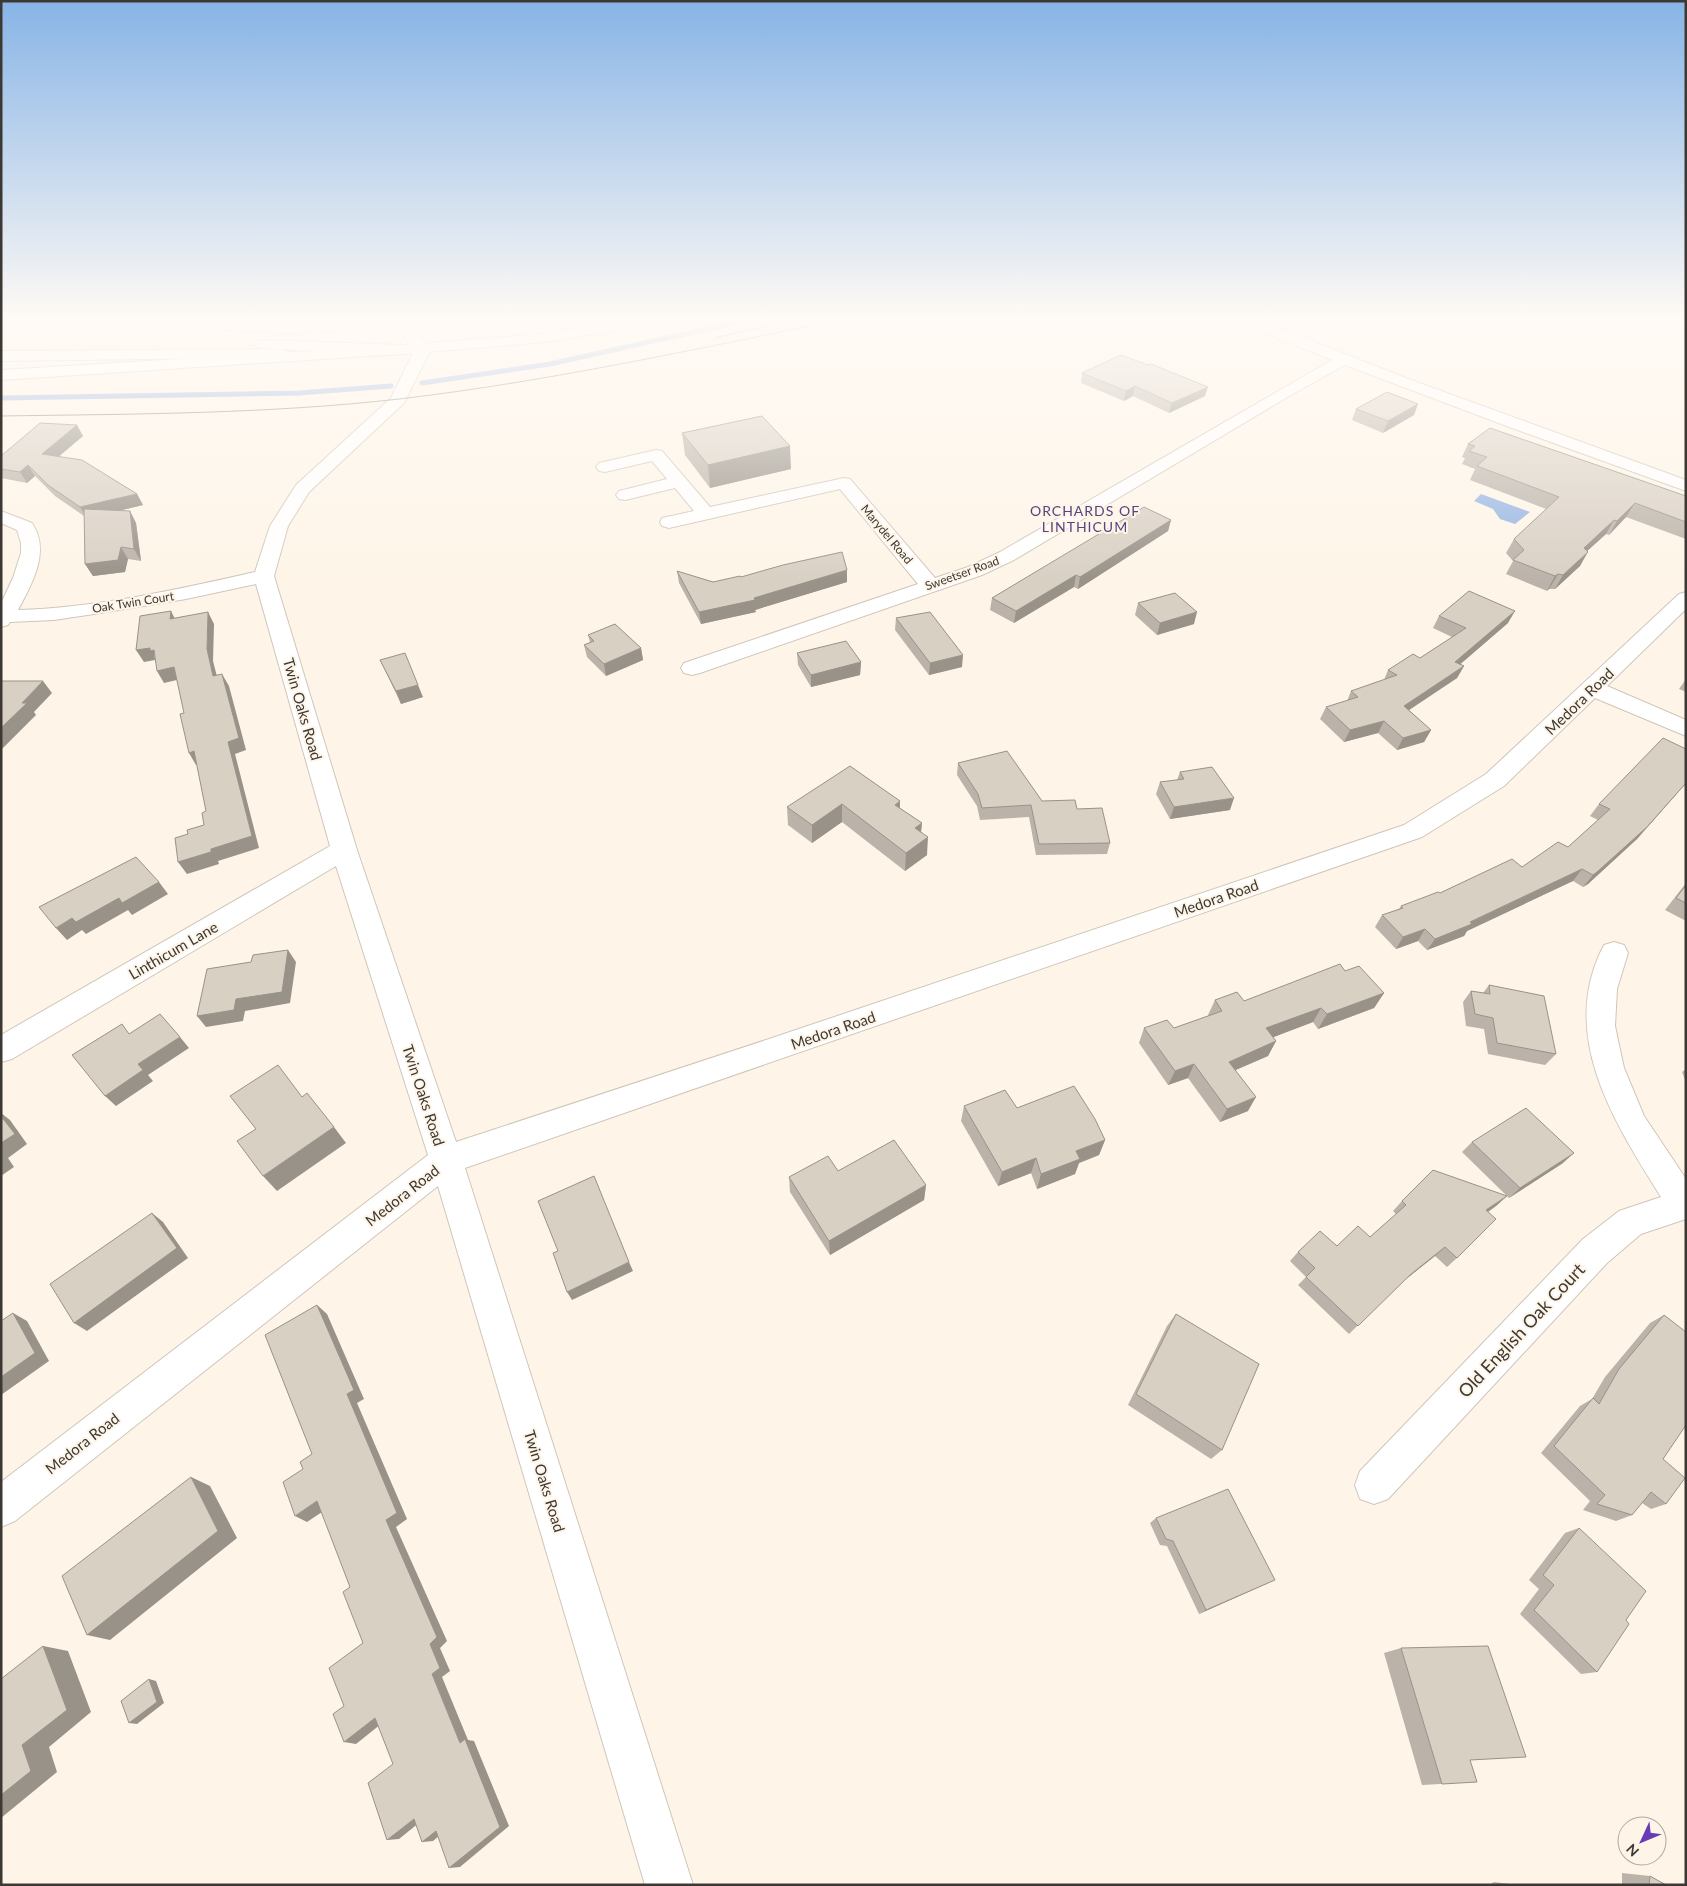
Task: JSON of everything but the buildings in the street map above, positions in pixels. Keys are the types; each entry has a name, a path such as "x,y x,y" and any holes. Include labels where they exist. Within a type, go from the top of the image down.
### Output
{"main road":[{"path":"264,576 279,526 302,489 393,405"},
{"name":"Sweetser Road","path":"692,668 975,571 1007,556 1263,405"},
{"path":"1463,405 1686,486"},
{"path":"606,466 656,455 706,514 669,522"},
{"path":"625,494 679,482"},
{"name":"Marydel Road","path":"706,514 844,483 930,585"},
{"path":"1,516 25,527 30,538 32,552 23,577 2,618"},
{"name":"Oak Twin Court","path":"2,618 49,615 132,603 187,594 264,576"},
{"name":"Twin Oaks Road","path":"264,576 344,850 446,1160 669,1885"},
{"name":"Medora Road","path":"1,1507 446,1160 778,1049 1413,831 1495,780 1686,598"},
{"path":"1592,688 1686,728"},
{"name":"Linthicum Lane","path":"1,1050 344,850"},
{"path":"1614,953 1603,989 1600,1026 1609,1068 1632,1124 1685,1204"},
{"name":"Old English Oak Court","path":"1374,1485 1595,1251 1632,1222 1685,1204"}],"water":[{"path":"1481,494 1530,512 1515,524 1500,519 1493,509 1474,501"}],"tram line":[{"path":"1,416 151,414 337,405"}],"district":[{"name":"ORCHARDS OF LINTHICUM","path":"1085,518"}]}
